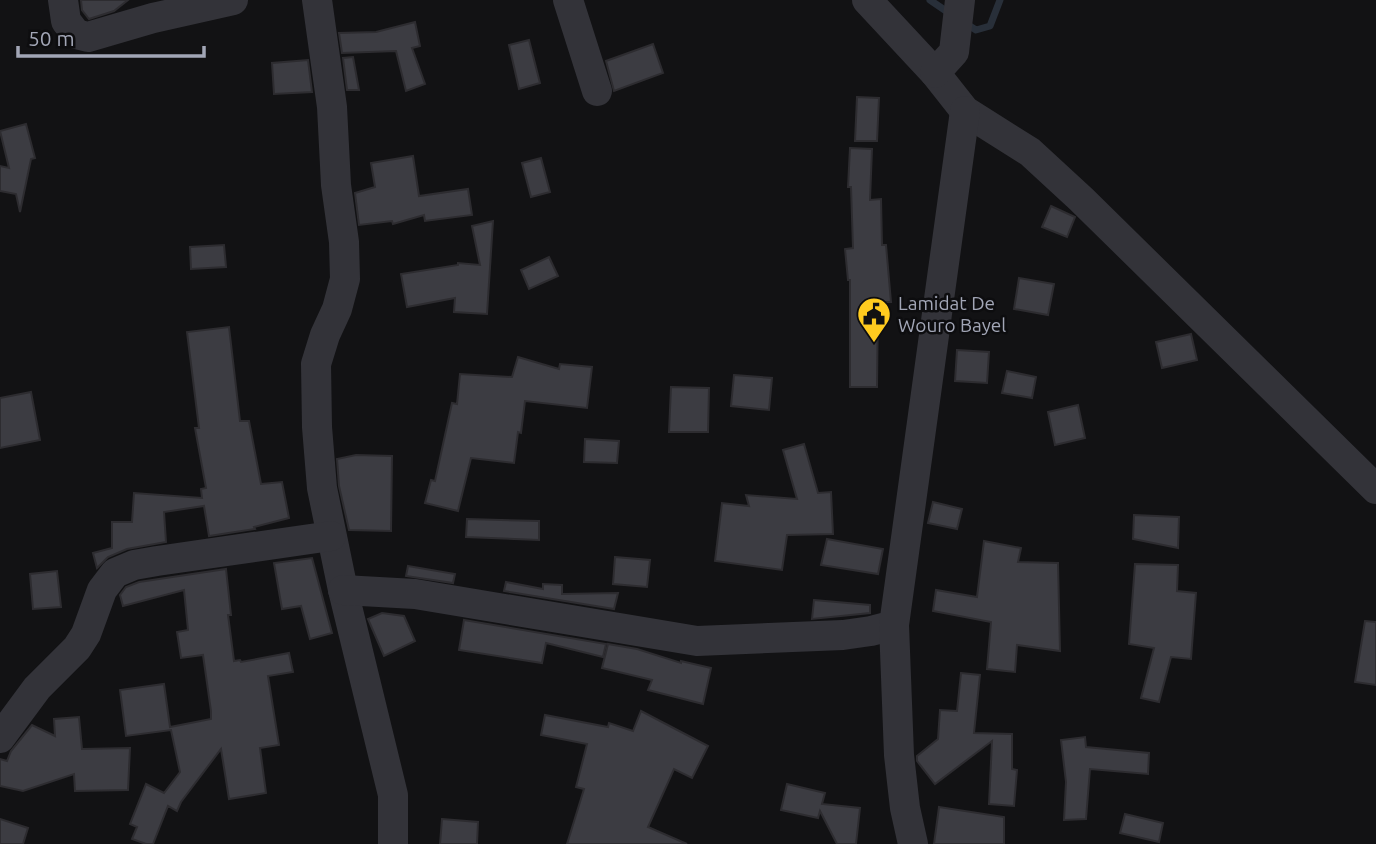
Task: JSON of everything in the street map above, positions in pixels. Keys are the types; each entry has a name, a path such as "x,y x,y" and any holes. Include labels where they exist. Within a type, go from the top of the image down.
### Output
{"street":[{"path":"63,0 66,21 76,34 88,37 153,18 233,0"},
{"path":"317,0 329,83 345,279 337,309 316,364 322,488 343,590 393,795 393,844"},
{"path":"568,0 597,91"},
{"path":"867,0 945,63 965,111 894,625 899,755 905,808 913,844"},
{"path":"945,63 960,3"},
{"path":"965,111 1030,152 1371,476"},
{"path":"0,738 37,688 77,648 86,634 102,590 115,573 134,565 156,561 331,536"},
{"path":"343,590 415,594 697,641 843,635 894,625"}],"building":[{"path":"81,0 128,0 114,11 89,19 82,10"},
{"path":"415,22 420,46 412,48 425,84 406,91 396,51 342,53 339,33 376,32"},
{"path":"529,40 540,83 519,89 509,45"},
{"path":"653,44 663,73 614,91 606,61"},
{"path":"353,57 359,90 347,90 343,58"},
{"path":"308,60 312,92 274,94 272,63"},
{"path":"857,97 879,98 877,141 855,141"},
{"path":"26,124 35,158 31,159 20,212 16,194 0,191 0,166 9,168 0,131"},
{"path":"850,148 872,149 870,200 881,199 882,245 886,245 891,302 878,302 877,387 850,387 850,280 845,249 853,248 851,187 848,187"},
{"path":"413,156 419,196 468,189 472,215 425,221 424,215 393,224 392,221 359,225 355,193 375,187 371,163"},
{"path":"541,158 550,192 531,197 522,163"},
{"path":"1051,206 1075,217 1067,237 1042,227"},
{"path":"493,221 487,314 454,312 455,298 407,307 401,274 458,263 480,265 472,226"},
{"path":"224,245 226,267 191,269 190,247"},
{"path":"549,257 558,276 529,289 521,270"},
{"path":"1019,278 1054,284 1048,315 1014,309"},
{"path":"229,327 240,421 249,421 261,484 282,482 289,518 254,527 255,529 209,536 204,506 164,512 166,542 127,549 108,557 97,568 93,553 112,548 112,522 132,522 134,493 202,498 201,489 206,488 195,428 199,428 187,332"},
{"path":"1191,334 1197,360 1162,368 1156,342"},
{"path":"957,350 989,352 987,383 955,381"},
{"path":"518,357 559,369 560,364 592,367 587,408 525,401 514,463 471,458 458,511 425,503 431,480 435,481 452,403 457,404 460,374 512,377"},
{"path":"1007,371 1036,377 1032,398 1002,393"},
{"path":"734,375 772,378 769,410 731,406"},
{"path":"671,387 709,388 708,432 669,432"},
{"path":"31,392 40,440 0,448 0,398"},
{"path":"1078,405 1085,438 1055,445 1048,412"},
{"path":"585,439 619,441 617,463 584,462"},
{"path":"804,444 818,493 831,492 833,534 787,535 782,570 715,561 722,503 749,506 746,495 797,499 783,450"},
{"path":"356,455 392,456 391,531 349,530 339,486 337,459"},
{"path":"933,502 962,509 957,529 928,523"},
{"path":"1134,515 1179,517 1178,548 1133,539"},
{"path":"467,519 539,521 539,540 466,537"},
{"path":"827,539 883,549 878,574 821,565"},
{"path":"984,541 1021,548 1018,562 1058,563 1060,651 1017,645 1015,672 987,669 991,622 933,611 936,590 977,597"},
{"path":"615,557 650,560 647,587 613,584"},
{"path":"312,558 332,633 310,639 301,606 282,609 274,563"},
{"path":"1135,564 1178,565 1177,591 1196,593 1191,659 1171,657 1159,702 1141,698 1154,648 1129,644"},
{"path":"408,566 455,574 453,583 406,576"},
{"path":"226,569 234,661 289,653 293,672 268,676 279,745 260,748 266,793 229,799 221,749 177,811 168,806 153,844 146,844 132,839 137,827 130,824 146,784 164,793 180,772 171,730 126,736 120,690 164,684 170,727 211,719 211,711 203,655 181,658 177,632 188,630 184,590 123,606 120,595 126,587 139,582"},
{"path":"57,571 61,607 33,609 30,574"},
{"path":"506,582 543,589 543,584 562,585 562,594 618,593 614,609 504,591"},
{"path":"814,600 870,605 870,613 812,619"},
{"path":"382,613 404,616 415,641 384,656 368,619"},
{"path":"464,620 606,644 603,657 546,643 542,663 459,650"},
{"path":"1365,621 1376,622 1376,685 1355,682"},
{"path":"608,644 711,668 703,704 648,690 652,680 602,668"},
{"path":"961,673 980,675 974,733 1012,734 1012,769 1017,770 1014,806 989,804 992,741 935,784 917,761 917,756 938,739 940,710 957,711"},
{"path":"641,711 708,746 692,778 674,769 648,827 687,844 567,844 584,789 576,787 587,744 541,735 545,715 608,727 609,723 633,731"},
{"path":"79,717 82,749 130,748 128,790 75,791 74,774 23,791 0,786 0,759 7,761 11,751 32,725 55,736 54,719"},
{"path":"1085,737 1086,747 1149,753 1148,774 1090,769 1086,819 1064,820 1066,782 1061,740"},
{"path":"787,784 825,793 822,804 860,808 856,844 837,844 820,811 818,818 781,810"},
{"path":"939,807 1004,817 1004,844 934,844"},
{"path":"1125,814 1163,823 1159,842 1120,833"},
{"path":"0,819 28,828 23,844 0,844"},
{"path":"442,819 478,822 477,844 440,844"}],"waterway":[{"path":"930,0 949,13"},
{"path":"965,23 976,30 990,26 1000,0"}],"place":[{"name":"Lamidat De Wouro Bayel","path":"874,344"}]}
